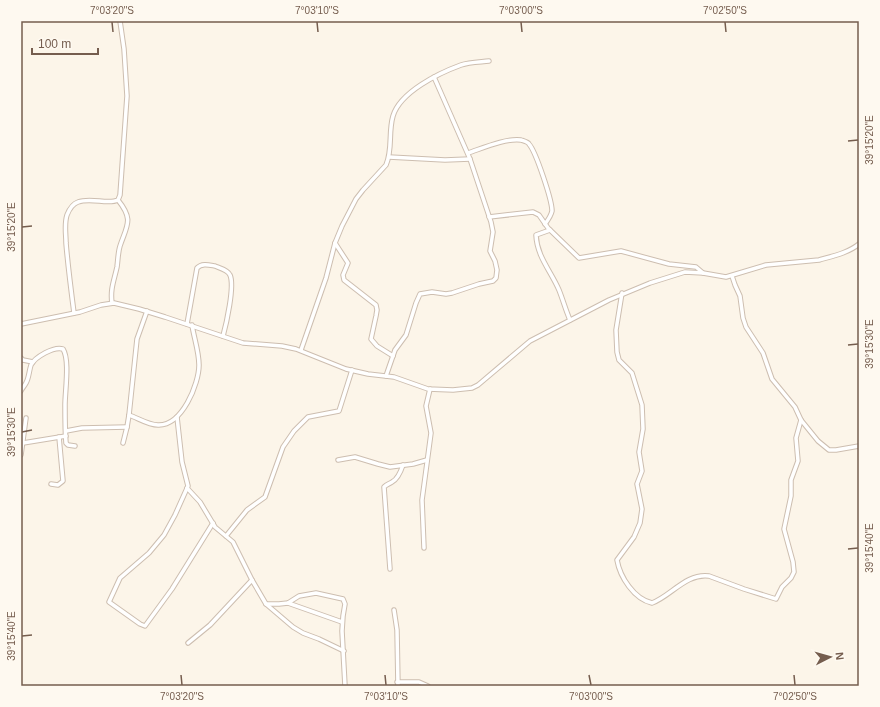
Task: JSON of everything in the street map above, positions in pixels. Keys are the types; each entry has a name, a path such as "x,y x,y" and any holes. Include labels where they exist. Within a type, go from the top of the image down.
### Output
{"street":[{"path":"118,200 120,195 126,127 127,96 124,49 120,21"},
{"path":"301,350 326,278 335,243 342,226 356,199 386,165 389,157 389,135 396,108 399,103 424,82 434,77 462,64 489,61"},
{"path":"386,376 396,349 406,335 420,294 434,292 446,294 452,293 472,286 494,281 496,279 496,261 490,250 493,232 489,217 468,153 434,77"},
{"path":"468,153 514,140 522,140 528,143 535,156 551,202 551,216 545,224"},
{"path":"389,157 445,160 470,159"},
{"path":"74,313 68,268 66,226 67,214 71,207 78,202 94,200 112,202 118,200"},
{"path":"112,303 111,287 115,275 120,245 128,226 126,213 118,200"},
{"path":"489,217 533,212 539,215 550,230 579,258 621,251 669,264 696,267 703,272"},
{"path":"550,230 536,235 538,247 542,260 559,290 570,320"},
{"path":"335,243 348,262 343,276 344,280 373,302 377,307 371,339 377,346 393,356"},
{"path":"21,324 112,303 147,311 244,343 282,346 301,350 352,370 405,380 430,389 453,390 476,386 530,341 622,293 678,274 693,271 722,277 732,276 766,265 820,260 848,252 859,244"},
{"path":"187,324 197,268 200,265 205,265 220,268 229,273 231,278 230,305 223,336"},
{"path":"732,276 736,288 740,294 743,318 746,327 763,353 772,379 796,407 801,420 818,441 829,450 859,446"},
{"path":"622,293 616,330 617,352 619,360 632,373 642,406 643,429 639,452 642,471 637,484 642,509 640,524 634,537 617,560 620,572 626,582 633,591 647,602 652,603 688,580 703,575 776,599 782,587 791,578 794,572 793,560 784,529 792,479 798,462 796,438 801,420"},
{"path":"122,443 129,415 137,339 147,311"},
{"path":"129,415 157,425 167,423 177,417 193,392 199,369 192,325"},
{"path":"21,391 27,382 33,362 49,350 60,348 64,351 67,371 65,399 66,436 67,444 75,446"},
{"path":"21,358 23,360 33,362"},
{"path":"226,536 246,511 265,497 283,447 294,430 309,416 339,411 352,370"},
{"path":"424,548 422,500 431,430 426,403 430,389"},
{"path":"177,417 188,488 176,515 164,535 149,552 120,578 109,602 145,626 172,589 213,523"},
{"path":"21,455 26,418"},
{"path":"66,431 86,427 127,427"},
{"path":"23,443 66,436"},
{"path":"51,484 58,486 62,481 59,437"},
{"path":"338,460 355,457 385,466 403,466 426,460"},
{"path":"390,570 384,487 396,479 403,466"},
{"path":"188,488 200,502 213,523 233,542 266,604 293,627 344,651"},
{"path":"188,643 210,625 252,580"},
{"path":"288,603 299,596 316,593 340,598 345,602 342,622 345,686"},
{"path":"266,604 288,603 342,622"},
{"path":"394,610 397,630 398,684 419,682 428,686"}]}
